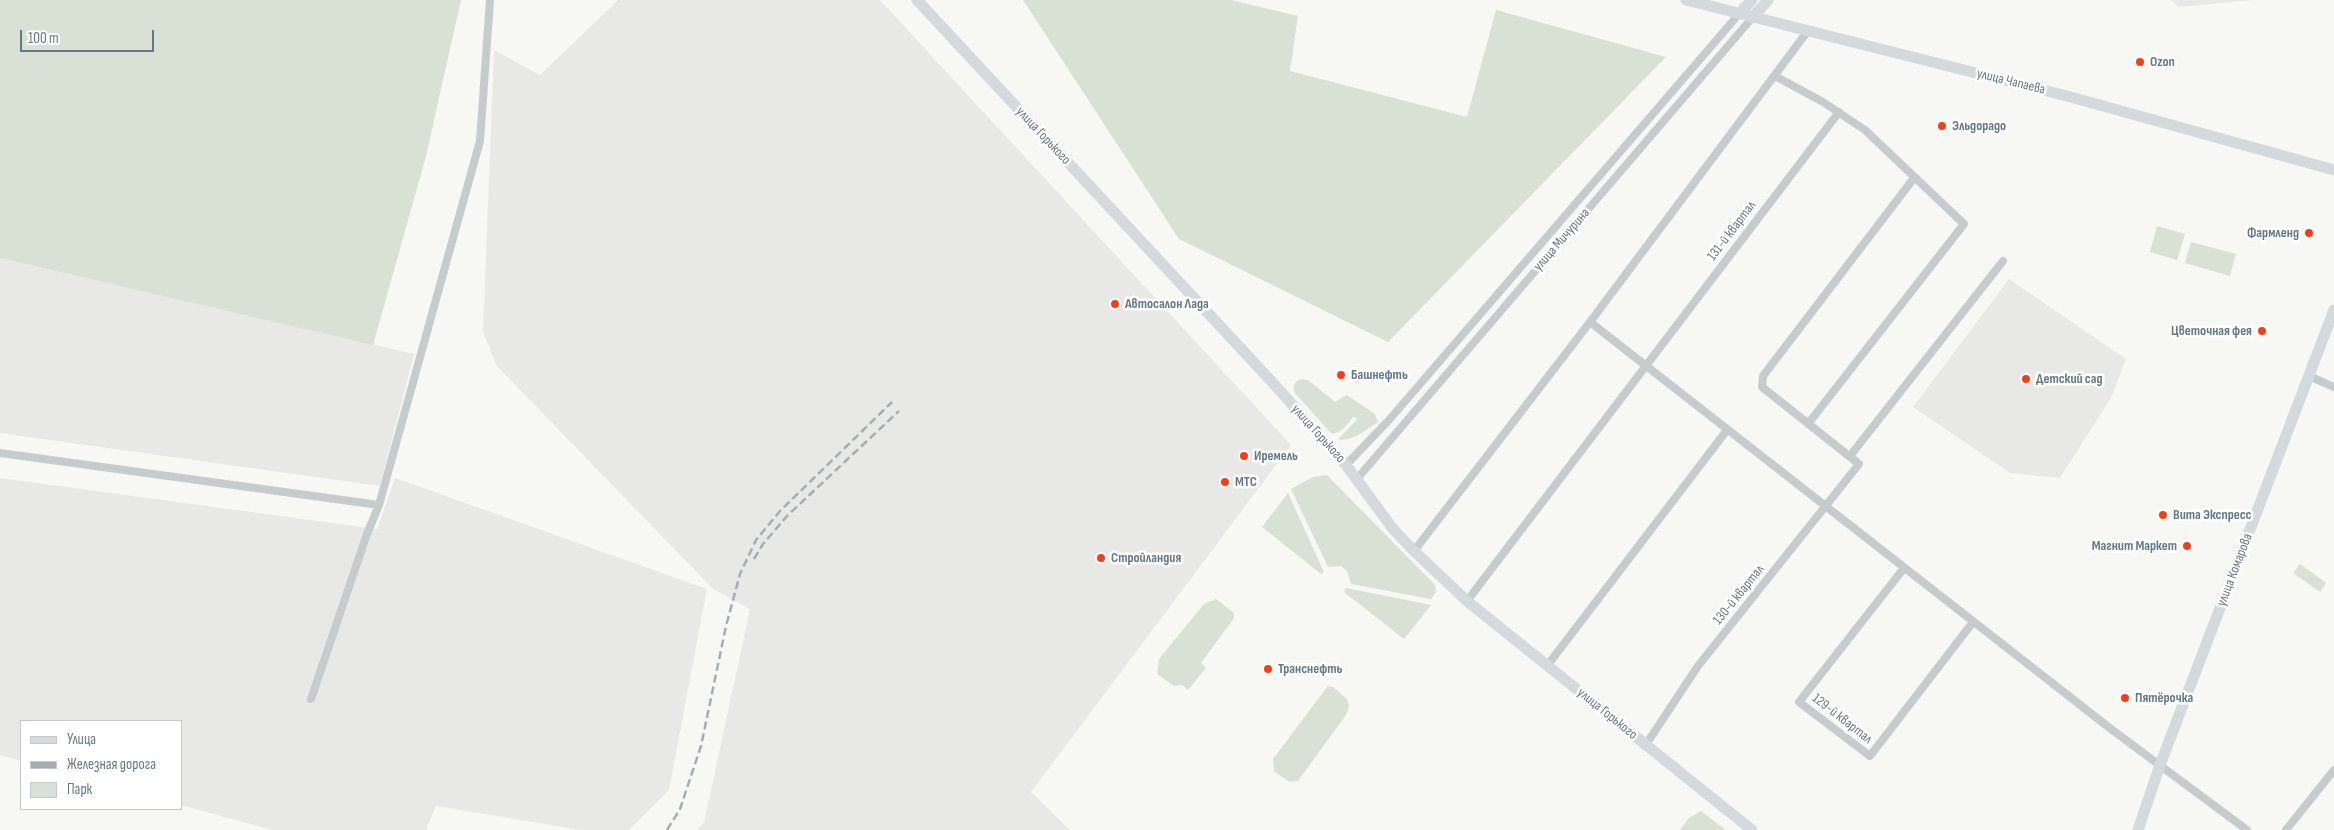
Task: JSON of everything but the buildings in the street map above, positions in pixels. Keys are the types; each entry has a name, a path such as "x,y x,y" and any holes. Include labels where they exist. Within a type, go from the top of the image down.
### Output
{"main road":[{"name":"улица Горького","path":"917,0 1346,465 1394,529 1414,551 1467,601 1645,746 1752,830"},
{"name":"улица Чапаева","path":"1686,0 2067,96 2334,170"},
{"name":"улица Мичурина","path":"1739,14 1752,0"},
{"name":"улица Мичурина","path":"1752,18 1768,0"},
{"name":"улица Комарова","path":"2138,830 2160,766 2333,317"}],"street":[{"path":"311,700 367,534 379,505 480,141 490,0"},
{"name":"улица Мичурина","path":"1346,465 1388,420 1739,14"},
{"name":"улица Мичурина","path":"1356,480 1752,18"},
{"path":"1414,551 1590,322 1807,32"},
{"path":"1775,76 1839,112 1874,137 1914,178 1964,224 1808,424"},
{"name":"131-й квартал","path":"1645,366 1839,112"},
{"path":"1914,178 1764,376 1762,387 1850,456 2003,261"},
{"path":"1590,322 1727,430 1827,505 1973,622 2160,766 2248,830"},
{"path":"1467,601 1645,366"},
{"path":"2310,376 2334,387"},
{"path":"1547,666 1727,430"},
{"path":"0,453 379,505"},
{"name":"130-й квартал","path":"1645,746 1698,666 1859,464 1850,456"},
{"name":"129-й квартал","path":"1904,568 1799,702 1870,756 1973,622"},
{"path":"2286,830 2334,770"}],"shaded area":[{"path":"618,0 880,0 1291,445 1031,792 1070,830 697,830 704,822 750,609 712,588 496,365 483,331 494,50 540,75"},
{"path":"2171,0 2253,0 2179,7"},
{"path":"0,258 414,354 380,486 0,433"},
{"name":"Детский сад","path":"2009,279 2126,359 2111,398 2060,478 2010,473 1913,407"},
{"path":"0,478 377,529 395,478 707,589 669,790 629,830 580,830 436,806 426,830 272,830 182,805 182,720 20,720 20,761 0,755"}],"green space":[{"path":"0,0 461,0 426,156 373,345 0,258"},
{"path":"1023,0 1231,0 1298,16 1290,71 1467,117 1496,10 1666,57 1388,342 1179,239"},
{"path":"2157,226 2185,234 2177,260 2150,252"},
{"path":"2191,242 2236,254 2230,276 2185,263"},
{"path":"1302,379 1308,380 1335,402 1347,395 1375,414 1378,422 1353,437 1343,440 1338,439 1358,419 1353,417 1341,431 1331,433 1294,392 1295,383"},
{"path":"1327,475 1435,585 1436,592 1431,599 1351,584 1347,571 1341,566 1328,567 1291,489 1313,477"},
{"path":"1288,493 1324,572 1321,574 1262,527"},
{"path":"2300,564 2326,583 2320,592 2293,573"},
{"path":"1346,588 1431,605 1404,639 1344,592"},
{"path":"1216,599 1234,613 1234,618 1201,663 1206,668 1188,690 1182,685 1174,686 1157,674 1159,659 1204,604"},
{"path":"1328,686 1333,687 1347,699 1349,706 1346,715 1298,781 1289,782 1274,771 1273,759"},
{"path":"1701,811 1726,830 1680,830 1689,818"}],"railway":[{"path":"667,830 680,809 701,746 726,626 740,574 756,540 780,511 892,402"},
{"path":"754,559 763,544 787,516 899,411"}],"place":[{"name":"Ozon","path":"2140,62"},
{"name":"Эльдорадо","path":"1942,126"},
{"name":"Фармленд","path":"2309,233"},
{"name":"Автосалон Лада","path":"1115,304"},
{"name":"Цветочная фея","path":"2262,331"},
{"name":"Башнефть","path":"1341,375"},
{"name":"Детский сад","path":"2026,379"},
{"name":"Иремель","path":"1244,456"},
{"name":"МТС","path":"1225,482"},
{"name":"Вита Экспресс","path":"2163,515"},
{"name":"Магнит Маркет","path":"2187,546"},
{"name":"Стройландия","path":"1101,558"},
{"name":"Транснефть","path":"1268,669"},
{"name":"Пятёрочка","path":"2125,698"}]}
